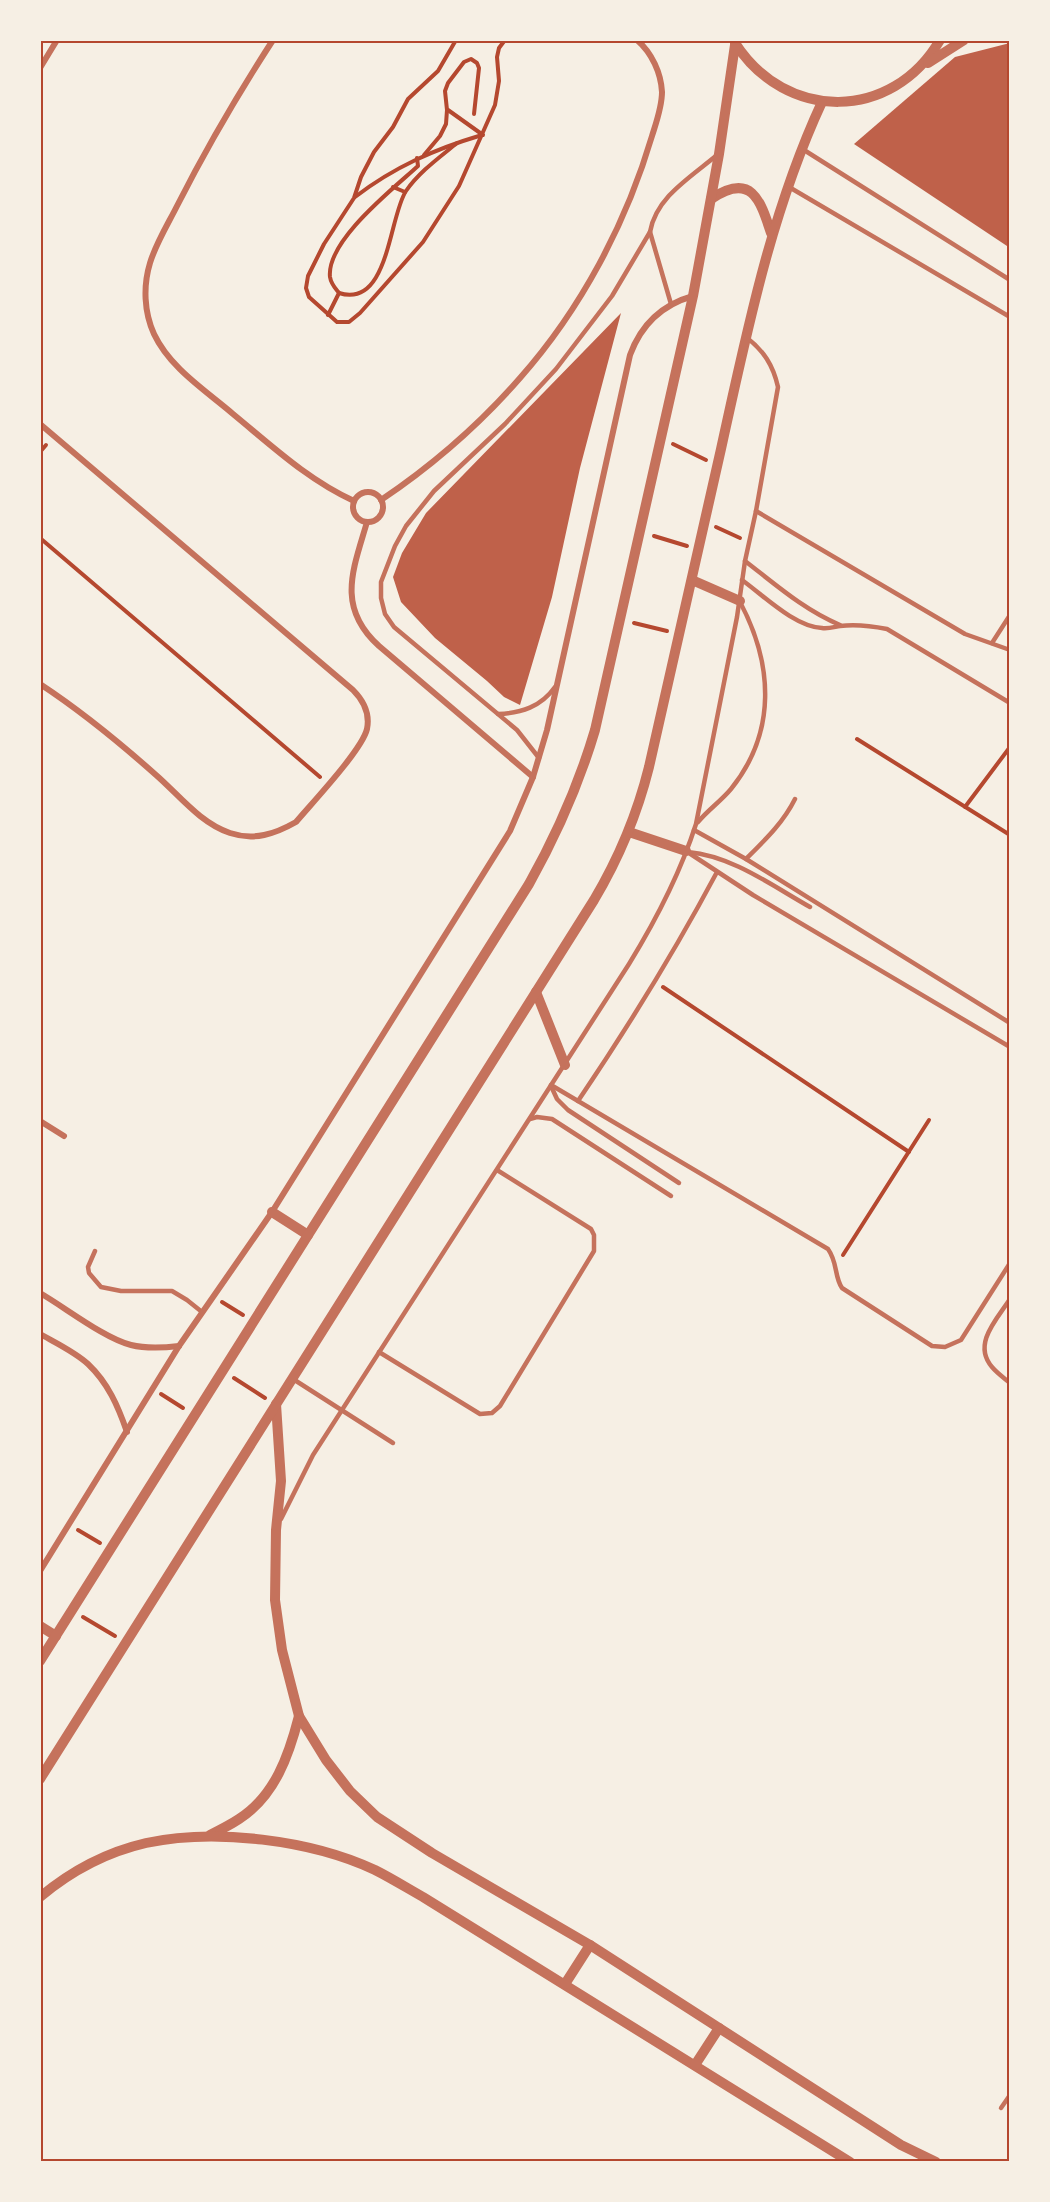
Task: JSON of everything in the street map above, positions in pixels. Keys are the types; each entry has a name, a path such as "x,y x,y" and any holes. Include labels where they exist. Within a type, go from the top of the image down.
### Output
{"street":[{"path":"40,68 57,40"},
{"path":"273,40 226,116 156,247 146,280 148,316 157,340 172,362 311,478 354,501"},
{"path":"381,500 442,456 497,404 545,346 592,276 622,217 636,183 659,111 662,94 660,76 653,60 637,40"},
{"path":"734,43 758,72 788,92 822,102 843,102 884,93 902,83 932,54 940,40"},
{"path":"918,69 964,40"},
{"path":"40,1661 529,884 565,814 589,751 693,296 719,154 734,43"},
{"path":"40,1779 605,882 629,832 643,792 771,234 801,149 822,102"},
{"path":"711,200 735,188 747,190 757,197 771,234"},
{"path":"40,1571 178,1346 272,1212 495,857 514,822 539,759 630,355 641,331 660,312 671,304 693,296"},
{"path":"40,424 360,698 368,716 365,736 296,822 281,831 258,836 233,834 218,829 204,819 103,730 40,684"},
{"path":"370,492 381,500 383,505 381,514 375,520 367,522 355,514 354,501 358,495 370,492"},
{"path":"367,522 351,583 351,597 360,625 378,646 533,777"},
{"path":"692,580 740,601"},
{"path":"629,832 686,852"},
{"path":"536,992 565,1065"},
{"path":"40,1121 64,1136"},
{"path":"272,1212 308,1235"},
{"path":"40,1293 107,1334 130,1344 154,1348 178,1346"},
{"path":"40,1334 86,1362 104,1383 118,1406 127,1432"},
{"path":"276,1404 281,1481 276,1530 275,1600 282,1650 299,1716 326,1760 350,1791 377,1816 432,1853 590,1945 914,2151 936,2162"},
{"path":"40,1626 56,1635"},
{"path":"210,1836 240,1818 259,1802 274,1783 289,1754 299,1716"},
{"path":"40,1897 77,1870 107,1856 146,1843 210,1836 277,1842 326,1853 373,1870 423,1897 849,2162"},
{"path":"565,1984 590,1945"},
{"path":"695,2065 719,2028"},
{"path":"908,2162 914,2151"}],"lane":[{"path":"801,149 1010,280"},
{"path":"539,759 521,734 394,627 385,614 381,598 381,582 385,567 394,546 419,508 525,404 580,340 612,296 650,232 652,220 667,198 719,154"},
{"path":"788,186 1010,317"},
{"path":"650,232 671,304"},
{"path":"276,1530 303,1473 551,1085 599,1014 652,926 671,889 686,852 695,827 740,601 745,561 778,387 775,372 768,358 746,336"},
{"path":"756,511 965,634 1010,650"},
{"path":"745,561 803,605 842,626"},
{"path":"742,580 797,621 811,627 824,629 842,626 872,626 887,629 1010,703"},
{"path":"695,827 705,813 730,791 749,764 760,733 765,700 764,667 753,625 740,601"},
{"path":"992,643 1010,615"},
{"path":"498,714 512,714 532,707 549,695 557,684"},
{"path":"746,859 781,823 795,799"},
{"path":"695,827 1010,1023"},
{"path":"686,852 753,895 1010,1047"},
{"path":"686,852 717,856 810,907"},
{"path":"578,1101 616,1046 655,982 717,872"},
{"path":"551,1085 828,1249 837,1266 839,1283 847,1293 932,1346 945,1347 957,1343 965,1336 1010,1263"},
{"path":"551,1085 557,1099 568,1110 679,1183"},
{"path":"530,1119 537,1117 552,1119 671,1196"},
{"path":"379,1352 480,1414 492,1413 500,1406 594,1251 595,1243 591,1229 497,1170"},
{"path":"95,1251 88,1267 88,1273 101,1287 121,1291 172,1291 202,1312"},
{"path":"1010,1299 985,1338 983,1347 991,1367 1010,1383"},
{"path":"292,1379 393,1443"},
{"path":"1001,2108 1010,2095"}],"path":[{"path":"456,40 438,71 408,99 393,127 374,152 361,177 354,198 324,243 306,283 309,297 337,322 348,322 353,319 423,242 459,186 495,105 499,81 497,57 505,40"},
{"path":"424,155 440,136 446,124 445,91 464,62 471,59 477,63 479,68 474,114"},
{"path":"447,110 483,135"},
{"path":"354,198 374,183 417,158 457,142 483,135"},
{"path":"417,158 418,166 363,217 335,256 330,276 332,284 339,293 348,296 359,293 376,277 388,249 405,192 420,175 457,142"},
{"path":"393,187 405,192"},
{"path":"328,315 339,293"},
{"path":"661,439 718,466"},
{"path":"705,522 749,542"},
{"path":"640,532 699,550"},
{"path":"40,538 328,784"},
{"path":"620,620 680,634"},
{"path":"857,739 1010,835"},
{"path":"965,807 1010,747"},
{"path":"692,1006 909,1152"},
{"path":"837,1266 929,1120"},
{"path":"213,1296 254,1322"},
{"path":"222,1371 276,1404"},
{"path":"153,1389 195,1415"},
{"path":"69,1525 111,1550"},
{"path":"72,1611 126,1643"}],"building":[{"path":"1010,43 1010,248 854,144 955,57"},
{"path":"621,313 580,468 552,597 520,705 504,697 435,638 401,602 393,577 402,553 426,513"}]}
